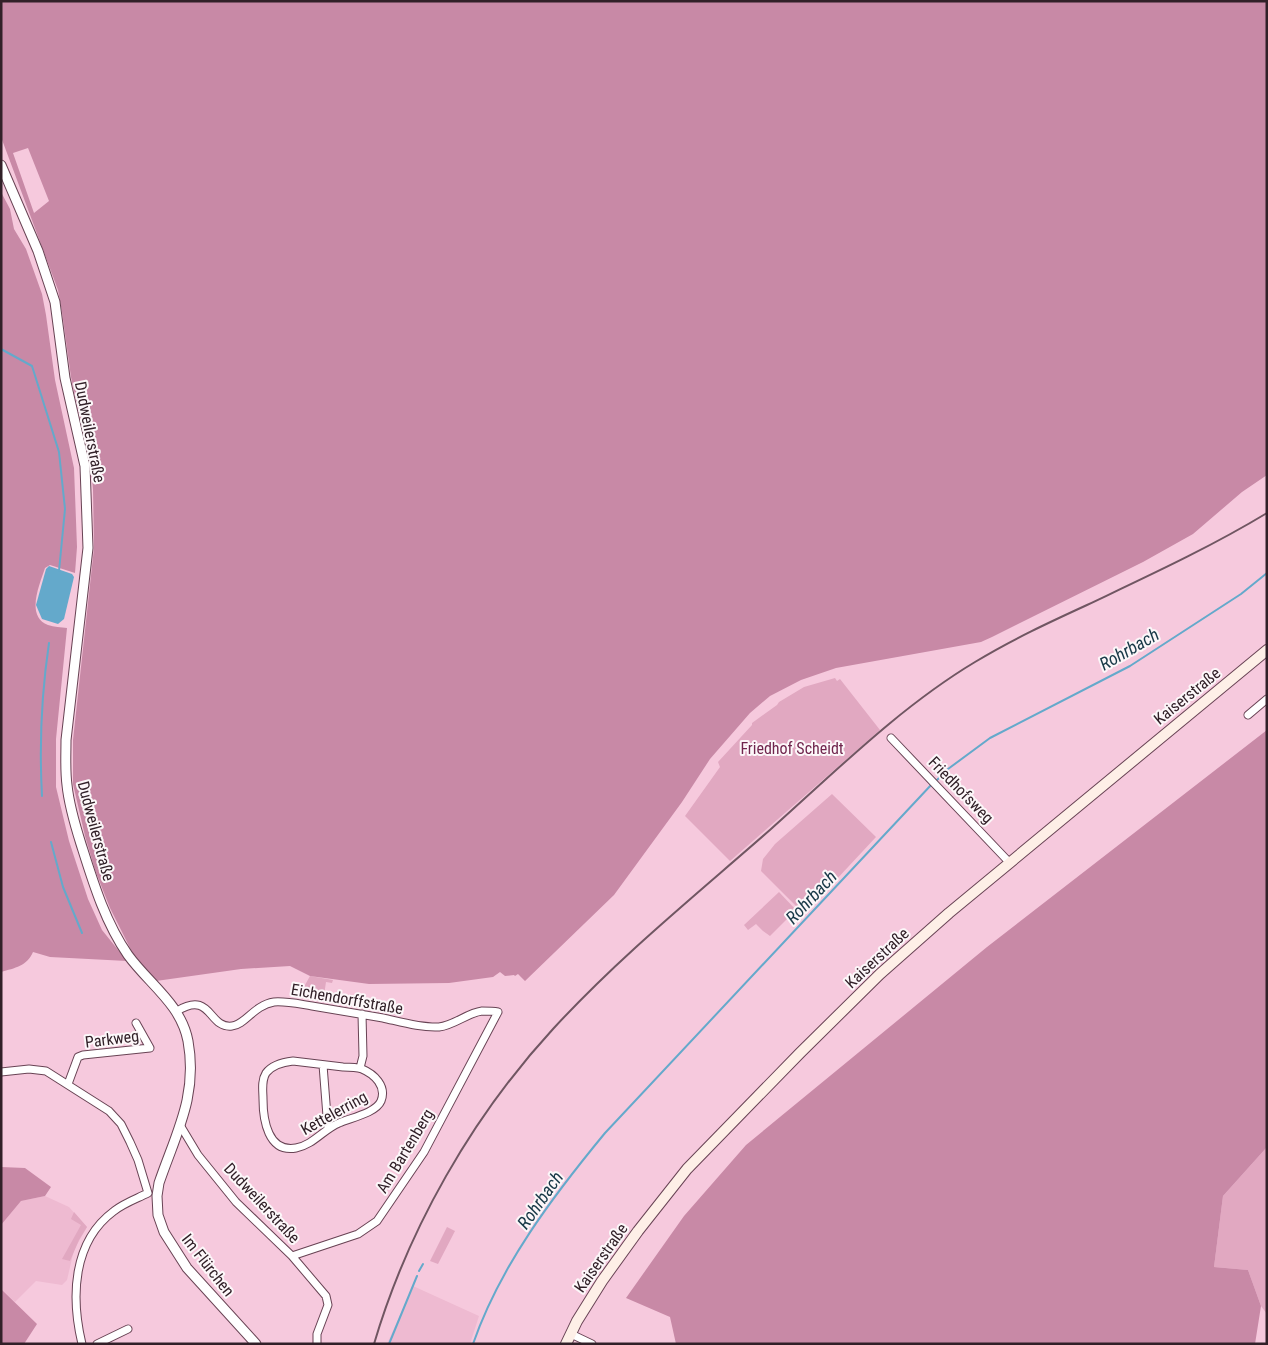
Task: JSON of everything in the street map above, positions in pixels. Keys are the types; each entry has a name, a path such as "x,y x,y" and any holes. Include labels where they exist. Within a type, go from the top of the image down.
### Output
{"main road":[{"name":"Kaiserstraße","path":"568,1339 602,1281 687,1169 880,974 1009,862 1267,650"}],"street":[{"name":"Dudweilerstraße","path":"1,165 36,245 53,297 65,378 85,466 88,548 66,740 66,771 70,802 90,872 111,926 137,966 177,1011 184,1026 188,1040 190,1067 188,1099 180,1125 198,1155 236,1202 292,1256 326,1296 328,1304 317,1334 317,1344"},
{"path":"1248,714 1267,699"},
{"name":"Friedhofsweg","path":"891,738 1009,862"},
{"name":"Eichendorffstraße","path":"177,1011 185,1006 199,1005 206,1009 219,1023 229,1027 237,1026 261,1006 278,1002 289,1002 439,1027 482,1011 498,1012"},
{"name":"Am Bartenberg","path":"292,1256 358,1234 377,1222 424,1152 498,1012"},
{"name":"Kettelerring","path":"360,1068 363,1056 362,1014"},
{"name":"Parkweg","path":"68,1084 78,1057 150,1048 136,1023"},
{"name":"Kettelerring","path":"293,1061 360,1068 371,1074 383,1090 381,1100 376,1109 336,1124 302,1146 282,1147 268,1134 263,1106 262,1085 266,1074 274,1066 293,1061"},
{"path":"323,1064 328,1129"},
{"name":"Im Flürchen","path":"1,1072 38,1069 55,1076 109,1111 120,1124 138,1160 152,1194 164,1232 180,1259 204,1289 256,1344"},
{"name":"Im Flürchen","path":"152,1194 161,1178 180,1125"},
{"path":"82,1344 75,1307 75,1285 83,1254 93,1234 113,1212 152,1194"},
{"path":"97,1344 128,1329"},
{"path":"568,1339 592,1344"}],"shaded area":[{"path":"1,1 1267,1 1267,475 1242,492 1193,534 1143,562 981,642 836,668 801,680 770,696 750,713 710,759 682,802 614,895 525,981 518,974 515,976 505,976 500,972 493,977 449,983 369,984 310,976 290,966 241,969 156,981 135,958 110,908 95,870 73,784 73,740 94,548 91,466 71,377 58,290 1,137","holes":["28,148 49,201 34,213 13,153"]},
{"path":"1,192 10,209 14,229 26,249 42,294 55,380 74,468 77,547 75,573 50,565 45,568 36,599 37,615 41,621 50,626 67,628 56,739 56,787 69,841 88,899 102,930 127,961 50,957 33,952 24,963 16,968 1,972"},
{"path":"1267,730 1267,1147 1223,1196 1214,1267 1248,1270 1261,1306 1255,1344 676,1344 670,1317 626,1298 684,1216 746,1145 987,947"},
{"path":"1,1167 25,1168 51,1187 45,1196 21,1201 1,1225"},
{"path":"45,1196 69,1207 87,1227 74,1250 67,1280 62,1285 36,1281 15,1302 1,1289 1,1225 21,1201"},
{"path":"413,1286 479,1316 470,1344 387,1344"},
{"path":"1,1289 37,1324 24,1344 1,1344"}],"green space":[{"name":"Friedhof Scheidt","path":"835,678 837,681 840,679 880,730 730,861 685,816 720,767 718,762 752,723 779,702 804,687"},
{"path":"832,794 876,837 821,896 815,890 797,907 761,871 763,859 775,844"},
{"path":"779,892 796,910 770,936 756,924 748,930 744,925"},
{"path":"310,976 333,980 332,983 326,982 323,1002 303,998 305,985"},
{"path":"1267,1147 1267,1314 1261,1306 1248,1270 1214,1267 1223,1196"},
{"path":"74,1212 87,1227 70,1261 62,1259 81,1225 71,1219"},
{"path":"447,1227 455,1231 438,1264 430,1261"}],"water":[{"path":"49,566 72,574 74,577 64,619 58,624 42,619 36,605 46,569"}],"waterway":[{"path":"1,349 32,366 59,452 65,509 59,571"},
{"name":"Rohrbach","path":"936,781 948,769 990,738 1130,666 1241,594 1267,573"},
{"path":"42,796 41,720 49,643"},
{"name":"Rohrbach","path":"473,1344 484,1315 513,1260 566,1182 605,1133 932,784"},
{"path":"51,842 63,887 82,933"},
{"path":"419,1271 423,1264"},
{"path":"389,1344 417,1276"}],"railway":[{"path":"374,1344 388,1301 424,1217 470,1137 523,1063 605,976 869,741 947,680 1017,639 1178,561 1267,513"}]}
